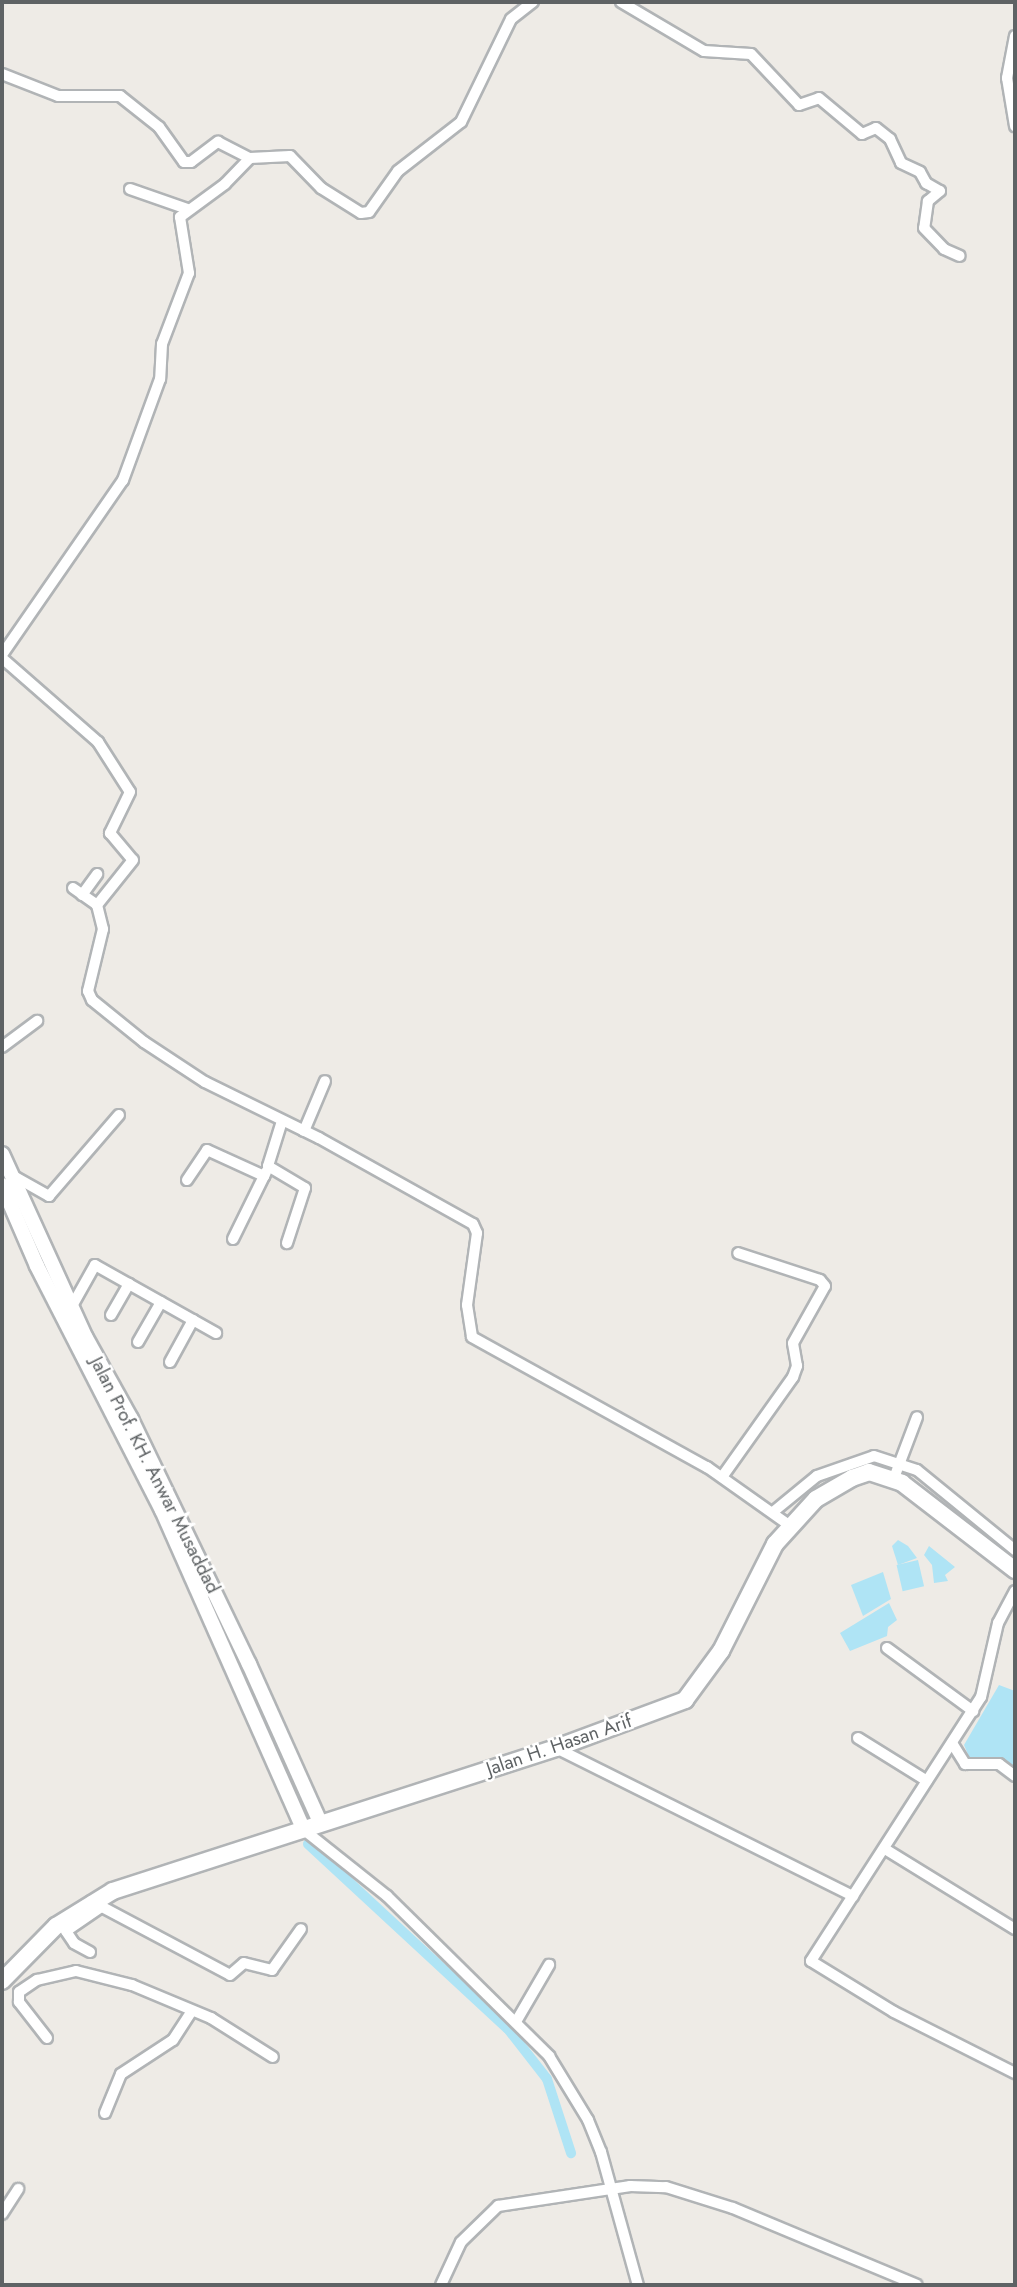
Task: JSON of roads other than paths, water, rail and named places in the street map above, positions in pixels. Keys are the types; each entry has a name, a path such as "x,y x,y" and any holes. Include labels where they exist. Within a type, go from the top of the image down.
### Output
{"main road":[{"name":"Jalan H. Hasan Arif","path":"2,1981 56,1926 96,1904 318,1817 556,1748 692,1696 721,1651 781,1519 839,1483 869,1472 897,1469"},
{"path":"897,1469 1010,1554"}],"street":[{"path":"2,74 58,96 120,96 159,127 184,162 191,162 218,142 250,158 290,156 321,188 361,213 369,212 398,171 461,122 511,19 533,2"},
{"path":"621,2 704,51 751,54 799,105 819,98 862,134 876,128 890,139 898,160 920,172 926,183 940,191 928,201 926,233 944,250 960,256"},
{"path":"1015,36 1007,78 1015,126"},
{"path":"97,905 133,860 110,833 130,792 98,742 2,657 123,480 160,379 162,344 189,273 179,224 187,209 225,184 250,158"},
{"path":"130,189 187,209"},
{"path":"97,874 77,892 97,905 103,929 89,996 172,1062 304,1131 475,1226 467,1281 472,1338 722,1477 781,1519"},
{"path":"2,1047 37,1021"},
{"path":"304,1131 325,1081"},
{"path":"6,1179 49,1196 119,1115"},
{"path":"233,1239 266,1171 282,1121"},
{"path":"187,1180 207,1150 305,1188 287,1243"},
{"name":"Jalan Prof. KH. Anwar Musaddad","path":"2,1154 6,1179 37,1266 162,1510 302,1824"},
{"name":"Jalan Prof. KH. Anwar Musaddad","path":"6,1179 168,1494 318,1817"},
{"path":"722,1477 793,1377 797,1366 793,1343 825,1286 820,1280 738,1253"},
{"path":"72,1306 95,1265 216,1333"},
{"path":"111,1315 129,1284"},
{"path":"138,1342 161,1302"},
{"path":"170,1362 193,1320"},
{"path":"897,1469 917,1417"},
{"path":"1015,1591 998,1623 989,1678 956,1750 927,1781 813,1963 894,2012 1015,2073"},
{"path":"887,1648 973,1711"},
{"path":"858,1738 927,1781"},
{"path":"556,1748 853,1896"},
{"path":"956,1750 972,1766 999,1764 1015,1776"},
{"path":"318,1817 322,1842"},
{"path":"302,1824 387,1896 517,2020 568,2083 596,2141 638,2285"},
{"path":"885,1849 1015,1929"},
{"path":"90,1952 74,1943 66,1931 96,1904 230,1975 244,1963 272,1970 301,1929"},
{"path":"21,1961 37,1980"},
{"path":"517,2020 549,1965"},
{"path":"47,2038 18,1998 19,1992 37,1980 62,1972 86,1972 132,1985 192,2011 273,2057"},
{"path":"105,2113 121,2074 173,2040 192,2011"},
{"path":"441,2285 460,2242 498,2206 545,2196 667,2187 918,2285"},
{"path":"2,2214 18,2189"}],"water":[{"path":"898,1540 908,1546 917,1558 898,1565 892,1546"},
{"path":"929,1546 955,1567 945,1575 948,1581 934,1583 932,1565 924,1555"},
{"path":"918,1560 924,1586 903,1591 897,1565"},
{"path":"883,1572 891,1599 863,1616 851,1585"},
{"path":"889,1603 897,1620 888,1627 887,1636 850,1651 840,1633"},
{"path":"999,1685 1015,1691 1015,1767 993,1761 972,1764 964,1745"}],"waterway":[{"path":"308,1844 508,2029 547,2079 571,2153"}]}
